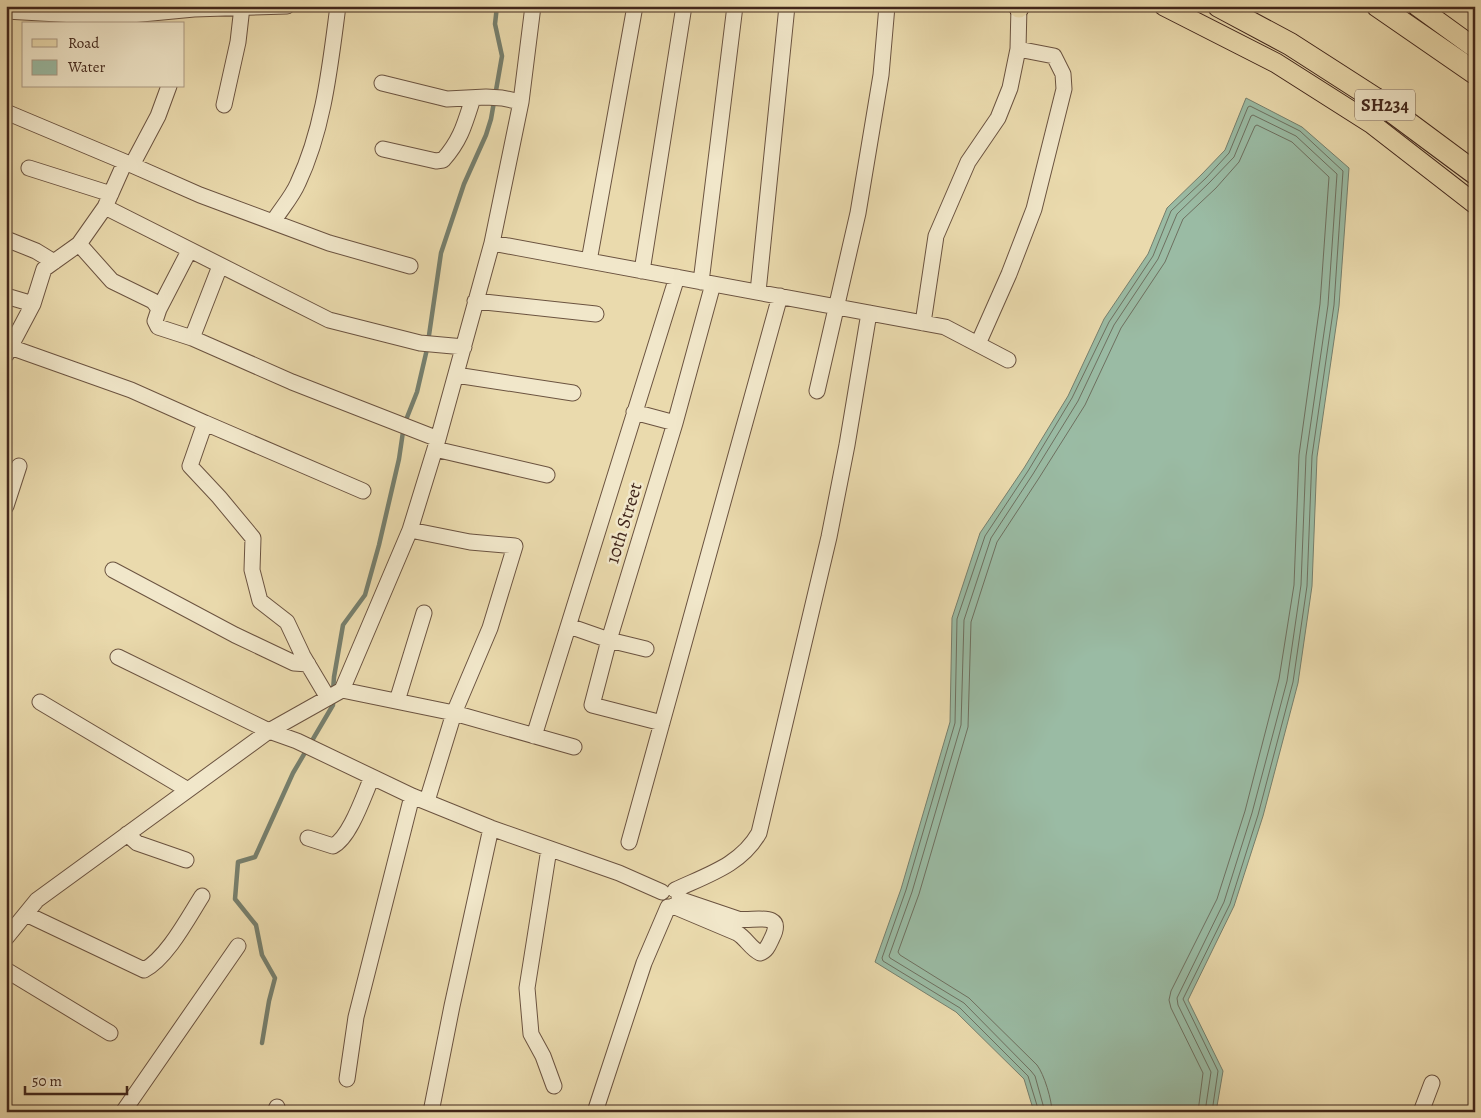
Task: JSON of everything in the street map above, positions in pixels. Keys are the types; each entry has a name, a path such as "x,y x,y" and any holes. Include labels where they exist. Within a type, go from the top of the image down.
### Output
{"highway":[{"name":"SH234","path":"1219,6 1290,44 1374,98 1475,173"},
{"path":"1378,6 1475,73"}],"main road":[{"path":"1164,6 1276,63 1372,124 1475,204"},
{"path":"1417,6 1475,48"}],"street":[{"path":"6,11 111,12 171,17 194,8 287,6"},
{"path":"272,222 297,185 314,144 330,70 338,6"},
{"path":"335,694 410,530 437,444 492,243 521,102 533,6"},
{"path":"589,261 635,6"},
{"path":"642,270 684,6"},
{"name":"10th Street","path":"662,723 592,705 609,640 675,423 707,283 735,6"},
{"path":"758,292 787,6"},
{"path":"817,391 858,213 881,75 887,6"},
{"path":"923,323 936,236 968,162 998,118 1010,88 1018,49 1019,7"},
{"path":"224,105 238,42 242,8"},
{"path":"978,344 1034,209 1064,88 1063,74 1054,56 1018,49"},
{"path":"382,83 447,99 502,98 521,102"},
{"path":"168,88 158,116 108,201 79,244 44,269 33,304 7,353 131,390 362,491"},
{"path":"383,149 436,161 443,160 456,145 479,98"},
{"path":"6,112 200,195 329,243 410,266"},
{"path":"29,168 108,201 189,251 329,320 420,342 464,347"},
{"path":"6,239 36,251 54,262"},
{"path":"492,243 944,327 1008,360"},
{"path":"79,244 112,281 153,301 159,309"},
{"path":"189,251 159,309 155,321 158,327 192,338 292,382 412,429 437,444 547,475"},
{"path":"192,338 220,266"},
{"path":"534,736 677,277"},
{"path":"6,296 33,304"},
{"path":"629,842 780,296"},
{"path":"475,300 596,314"},
{"path":"595,1112 644,963 671,899 726,867 746,852 759,833 829,537 870,313"},
{"path":"456,375 573,394"},
{"path":"634,412 675,423"},
{"path":"204,423 190,466 254,538 252,570 260,601 287,622 308,664 335,694"},
{"path":"6,506 19,466"},
{"path":"410,530 462,540 515,546 490,628 454,713 427,802"},
{"path":"113,570 235,635 294,663 308,664"},
{"path":"397,701 424,613"},
{"path":"569,626 609,640 646,649"},
{"path":"118,656 269,731 297,741 412,796 491,828 619,872 671,899 737,933 760,953 766,950 775,931 776,925 773,921 767,919 738,920 671,899"},
{"path":"6,938 36,900 269,731 335,694 397,701 454,713 574,747"},
{"path":"40,702 188,790"},
{"path":"308,838 333,846 339,843 348,830 372,777"},
{"path":"347,1079 356,1017 412,796"},
{"path":"431,1112 491,828"},
{"path":"127,834 137,843 186,860"},
{"path":"549,849 527,988 531,1034 543,1056 554,1086"},
{"path":"26,914 144,970 152,966 164,953 202,896"},
{"path":"123,1112 238,946"},
{"path":"6,970 110,1033"},
{"path":"1421,1112 1432,1083"}],"water":[{"path":"1246,98 1302,127 1349,168 1339,306 1317,457 1312,586 1298,683 1263,816 1234,906 1188,1000 1223,1071 1216,1112 1034,1112 1024,1079 956,1012 875,962 901,889 950,722 952,618 980,533 1024,468 1068,396 1104,319 1148,254 1167,208 1225,150"}],"waterway":[{"path":"333,691 343,625 365,595 399,459 404,425 417,392 427,349 441,253 464,184 486,135 491,119 502,56 495,24 497,6"},
{"path":"262,1043 275,978 262,955 256,925 235,899 238,862 255,857 293,773 333,705 333,698"}]}
